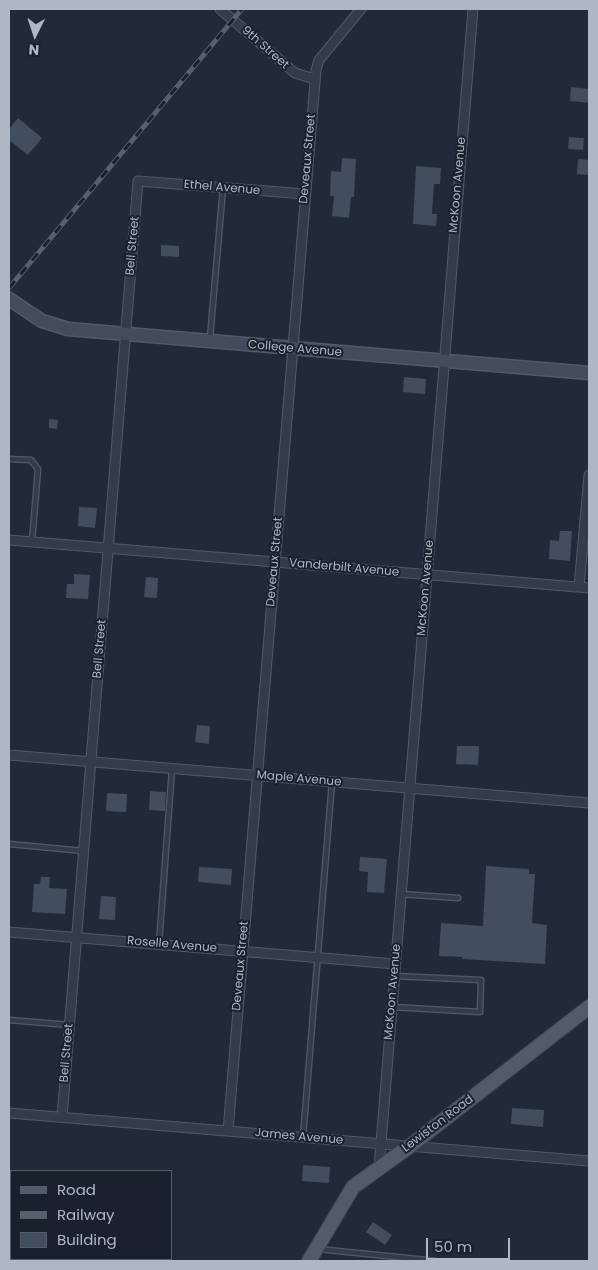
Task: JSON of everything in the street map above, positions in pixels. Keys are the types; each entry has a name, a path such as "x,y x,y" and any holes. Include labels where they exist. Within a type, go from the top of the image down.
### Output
{"main road":[{"name":"College Avenue","path":"9,298 29,314 54,326 126,335 589,373"},
{"name":"Lewiston Road","path":"313,1255 353,1187 583,1016 589,1007"}],"street":[{"name":"9th Street","path":"220,9 295,73 314,79"},
{"name":"Deveaux Street","path":"228,1131 314,79 319,60 361,9"},
{"name":"McKoon Avenue","path":"379,1168 473,9"},
{"name":"Ethel Avenue","path":"138,181 305,194"},
{"name":"Bell Street","path":"62,1118 138,181"},
{"path":"579,587 589,475"},
{"name":"Vanderbilt Avenue","path":"9,540 589,588"},
{"name":"Maple Avenue","path":"9,756 589,803"},
{"name":"Roselle Avenue","path":"9,932 76,936 395,964"},
{"name":"James Avenue","path":"9,1113 589,1161"},
{"path":"93,1260 109,1261"}],"lane":[{"path":"210,342 223,188"},
{"path":"9,459 31,460 38,469 32,542"},
{"path":"159,944 172,769"},
{"path":"303,1137 332,782"},
{"path":"9,844 84,851"},
{"path":"401,894 458,898"},
{"path":"392,1007 480,1012 482,980 394,976"},
{"path":"9,1020 69,1025"},
{"path":"313,1255 436,1261"}],"building":[{"path":"571,87 589,89 589,103 570,101"},
{"path":"18,118 42,138 28,155 9,140 9,129"},
{"path":"569,137 584,138 583,150 568,149"},
{"path":"342,158 356,159 354,197 351,197 349,218 332,216 334,196 330,196 331,171 341,172"},
{"path":"578,159 589,160 589,175 577,174"},
{"path":"416,166 441,168 440,184 434,184 432,214 437,214 436,226 413,224"},
{"path":"161,245 179,246 179,257 161,256"},
{"path":"404,377 426,379 425,394 403,392"},
{"path":"49,419 58,420 57,429 49,428"},
{"path":"79,507 97,508 95,528 78,526"},
{"path":"560,531 572,531 570,561 549,559 550,540 559,541"},
{"path":"74,574 90,575 88,599 66,598 67,584 74,584"},
{"path":"146,577 158,578 157,598 144,597"},
{"path":"197,725 210,726 209,744 195,742"},
{"path":"457,746 479,746 478,765 456,764"},
{"path":"150,791 166,792 165,811 149,810"},
{"path":"107,793 127,794 126,812 106,811"},
{"path":"360,857 387,859 384,893 367,892 368,872 359,871"},
{"path":"486,866 529,869 529,874 535,874 532,923 547,925 545,964 439,956 441,923 483,926"},
{"path":"199,867 232,869 231,885 198,882"},
{"path":"41,877 50,877 49,888 67,889 65,914 32,912 34,884 40,884"},
{"path":"101,896 116,897 115,920 99,919"},
{"path":"512,1108 544,1110 543,1127 511,1124"},
{"path":"303,1165 330,1167 329,1183 302,1181"},
{"path":"373,1222 392,1235 385,1245 366,1232"}],"railway":[{"path":"9,288 242,9"}]}
